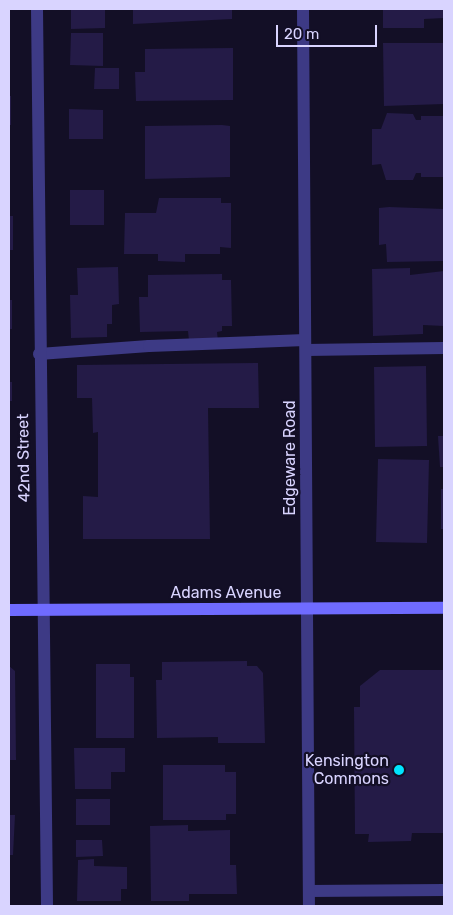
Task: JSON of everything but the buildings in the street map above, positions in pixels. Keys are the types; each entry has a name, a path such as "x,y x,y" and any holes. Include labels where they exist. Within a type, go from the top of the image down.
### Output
{"main road":[{"name":"Adams Avenue","path":"9,610 444,608"}],"street":[{"name":"42nd Street","path":"37,9 39,354 43,610 46,671 46,906"},
{"name":"Edgeware Road","path":"303,9 309,906"},
{"path":"39,354 149,346 305,345 444,348"},
{"path":"309,891 444,890"}],"place":[{"name":"Kensington Commons","path":"399,770"}]}
